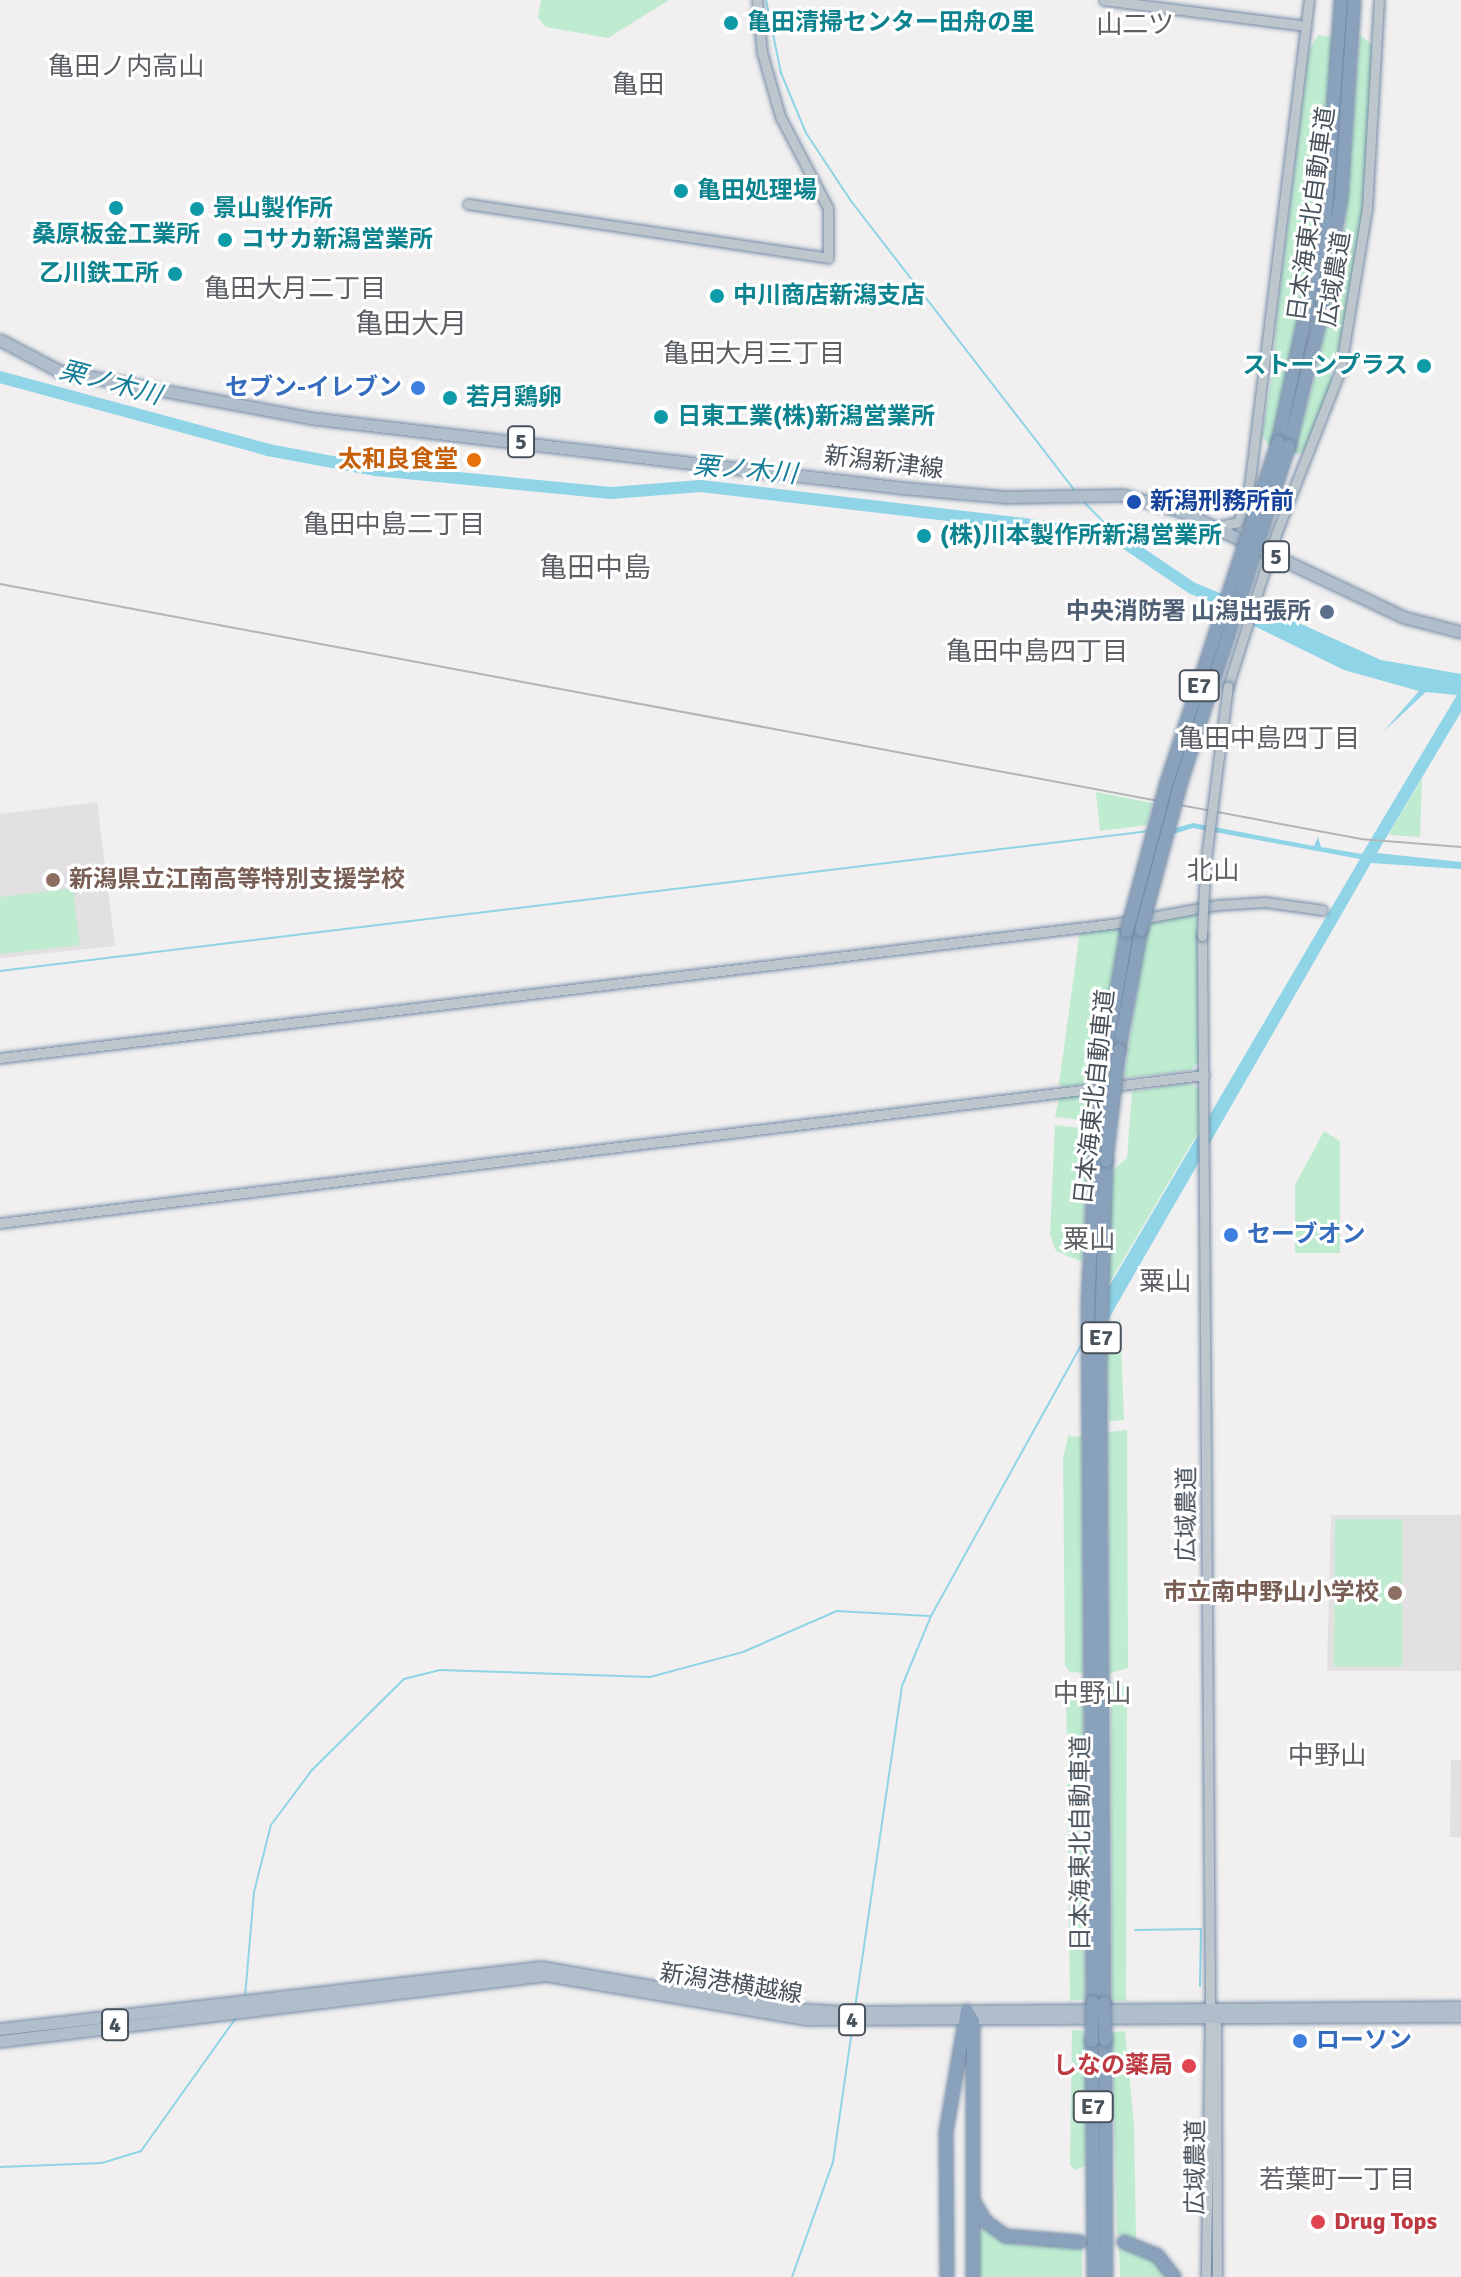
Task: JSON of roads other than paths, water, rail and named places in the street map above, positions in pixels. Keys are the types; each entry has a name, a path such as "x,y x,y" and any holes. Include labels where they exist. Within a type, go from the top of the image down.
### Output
{"highway":[{"name":"日本海東北自動車道","path":"1283,444 1325,223 1341,0"},
{"name":"日本海東北自動車道","path":"1106,2277 1099,2173 1095,1435 1090,1249 1096,1141 1134,930 1320,320 1341,198 1354,0"},
{"name":"日本海東北自動車道","path":"1095,1435 1113,1048"},
{"path":"968,2018 973,2277"},
{"path":"947,2277 946,2132 968,2018"},
{"name":"日本海東北自動車道","path":"1091,2277 1099,2173"},
{"path":"1099,2173 1113,2277"},
{"path":"973,2199 985,2221 1006,2236 1080,2242"},
{"path":"1124,2242 1157,2255 1174,2277"}],"main road":[{"name":"新潟新津線","path":"0,340 59,371 310,418 903,488 1005,497 1088,493 1149,500 1403,617 1461,632"},
{"name":"新潟港横越線","path":"0,2041 234,2006 257,1997 541,1967 779,2008 968,2018"},
{"name":"新潟港横越線","path":"0,2029 234,2006 249,2009 546,1975 806,2019 1461,2016"},
{"name":"新潟港横越線","path":"1211,2017 1461,2007"}],"street":[{"path":"468,204 828,258 828,208 780,116 762,53 757,0"},
{"path":"1104,0 1306,26"},
{"path":"1213,527 1238,522 1248,496 1309,0"},
{"name":"広域農道","path":"1217,2277 1211,2017 1202,936 1205,867 1228,686 1254,597 1340,371 1367,208 1379,0"},
{"path":"0,1058 1119,923 1217,905 1265,902 1322,910"},
{"path":"0,1223 1204,1075"},
{"name":"広域農道","path":"1206,2277 1211,2017"}],"water":[{"path":"1259,605 1381,660 1461,674 1461,712 1377,853 1461,862 1461,869 1371,863 1108,1320 1107,1290 1360,859 1193,828 1170,835 1172,829 1193,823 1314,846 1318,837 1321,847 1362,854 1457,695 1426,692 1383,732 1419,691 1344,670 1252,625"}],"waterway":[{"path":"766,0 781,73 806,133 851,201 1074,490"},
{"name":"栗ノ木川","path":"0,377 268,450 376,470 611,493 701,486 1048,527 1100,542 1121,540 1192,588 1260,616"},
{"path":"1083,501 1121,540"},
{"path":"0,971 1150,831"},
{"path":"855,2008 902,1686 931,1616 1082,1344"},
{"path":"245,1997 254,1892 271,1825 312,1770 404,1679 439,1670 650,1677 743,1652 837,1611 929,1616"},
{"path":"1135,1930 1201,1929 1200,1986"},
{"path":"0,2167 102,2163 141,2151 236,2018"},
{"path":"792,2277 833,2162 853,2023"}],"railway":[{"path":"0,584 1361,839 1461,847"}],"place":[{"name":"亀田清掃センター田舟の里","path":"731,23"},
{"name":"亀田処理場","path":"681,191"},
{"name":"桑原板金工業所","path":"116,208"},
{"name":"景山製作所","path":"197,209"},
{"name":"コサカ新潟営業所","path":"225,240"},
{"name":"乙川鉄工所","path":"175,274"},
{"name":"中川商店新潟支店","path":"717,296"},
{"name":"ストーンプラス","path":"1424,366"},
{"name":"セブン-イレブン","path":"418,388"},
{"name":"若月鶏卵","path":"450,398"},
{"name":"日東工業(株)新潟営業所","path":"661,417"},
{"name":"太和良食堂","path":"474,460"},
{"name":"新潟刑務所前","path":"1134,502"},
{"name":"(株)川本製作所新潟営業所","path":"924,536"},
{"name":"中央消防署 山潟出張所","path":"1327,612"},
{"name":"新潟県立江南高等特別支援学校","path":"53,880"},
{"name":"セーブオン","path":"1231,1235"},
{"name":"市立南中野山小学校","path":"1395,1593"},
{"name":"ローソン","path":"1300,2041"},
{"name":"しなの薬局","path":"1189,2066"},
{"name":"Drug Tops","path":"1318,2222"}],"district":[{"name":"山二ツ","path":"1135,26"},
{"name":"亀田ノ内高山","path":"126,68"},
{"name":"亀田","path":"638,86"},
{"name":"亀田大月二丁目","path":"295,290"},
{"name":"亀田大月","path":"411,324"},
{"name":"亀田大月三丁目","path":"754,355"},
{"name":"亀田中島二丁目","path":"394,526"},
{"name":"亀田中島","path":"595,568"},
{"name":"亀田中島四丁目","path":"1037,653"},
{"name":"亀田中島四丁目","path":"1269,740"},
{"name":"北山","path":"1213,872"},
{"name":"粟山","path":"1089,1241"},
{"name":"粟山","path":"1165,1283"},
{"name":"中野山","path":"1092,1695"},
{"name":"中野山","path":"1327,1757"},
{"name":"若葉町一丁目","path":"1337,2181"}]}
